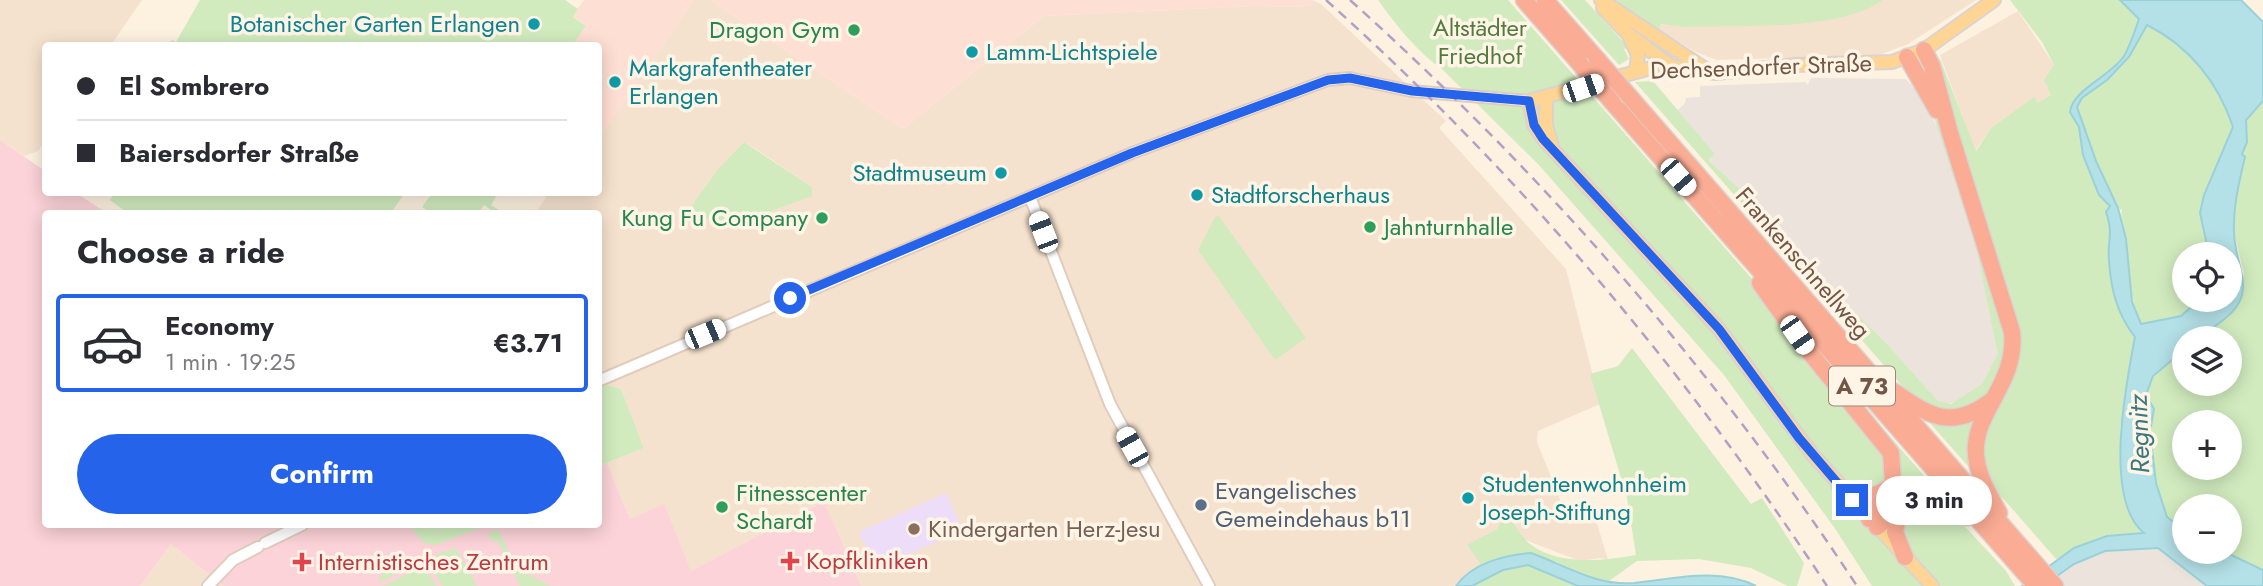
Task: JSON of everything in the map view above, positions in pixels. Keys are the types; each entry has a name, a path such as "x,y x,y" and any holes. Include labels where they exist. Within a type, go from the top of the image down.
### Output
{"highway":[{"name":"Frankenschnellweg","path":"1524,0 1990,533 2055,586"},
{"name":"Frankenschnellweg","path":"1545,0 2014,540 2036,586"},
{"path":"1924,50 1932,66 2012,332 2013,360 1980,427 1977,461 1992,501 2014,540"},
{"path":"1907,57 1950,133"},
{"path":"1733,240 1807,349 1886,445 1894,463 1891,486 1873,523"},
{"path":"1872,378 1923,412 1943,418 1976,412 1993,399"},
{"path":"1840,488 1865,497 1881,494 1891,486"},
{"path":"1873,523 1913,497 1930,495 1950,504 1990,533"},
{"path":"1900,507 1895,532 1905,557"}],"main road":[{"path":"1599,0 1627,33 1672,67"},
{"path":"1599,0 1711,72"},
{"name":"Dechsendorfer Straße","path":"1529,101 1546,99 1636,71 1672,67 1711,72 1795,65 1881,63 1924,50 1994,0"},
{"path":"1627,33 1638,55 1636,71"},
{"path":"1546,99 1548,134 1554,149"},
{"path":"1529,101 1536,130 1732,345 1799,438 1840,488 1932,586"}],"street":[{"path":"602,378 1144,148 1341,77 1412,91 1529,101"},
{"path":"1030,197 1110,404 1209,586"},
{"path":"208,586 233,560 296,528"}],"shaded area":[{"path":"0,0 142,0 113,42 42,42 42,145 38,151 24,156 0,140"},
{"path":"584,0 694,0 602,136 602,42 575,42 586,26 573,16"},
{"path":"694,0 710,0 903,129 1044,16 1255,6 1310,7 1314,1 1321,4 1446,121 1439,128 1566,269 1600,404 1538,431 1537,442 1570,524 1594,514 1608,560 1601,558 1580,561 1497,529 1468,545 1482,566 1455,586 861,586 824,503 691,571 664,505 630,519 607,463 644,448 621,389 607,385 602,388 602,210 538,210 547,196 602,196 602,132","holes":["744,142 812,187 692,205 718,169"]},
{"path":"710,0 1314,1 1310,7 1255,6 1044,16 903,129"},
{"path":"1883,0 1976,0 1908,44 1879,55 1717,60 1696,52 1658,29 1661,24 1681,27 1861,11"},
{"path":"2018,11 2054,65 2051,95 2038,104 2034,98 1991,128 1975,151 1940,55"},
{"path":"1811,78 1905,79 1915,88 1938,128 1976,247 1999,354 1982,384 1963,399 1945,405 1938,401 1889,346 1803,261 1751,199 1708,160 1715,154 1677,111 1686,98 1700,97 1700,86 1805,82 1808,85"},
{"path":"0,140 42,169 42,196 81,196 102,210 42,210 42,528 602,528 602,465 607,463 630,519 664,504 691,571 824,502 861,586 224,586 171,544 140,586 0,586"},
{"name":"Kindergarten Herz-Jesu","path":"946,493 963,531 875,568 859,532"},
{"path":"171,544 224,586 140,586"},
{"path":"2158,548 2172,559 2172,564 2179,564 2207,586 2043,586 2074,564 2105,551"}],"green space":[{"path":"200,0 565,0 578,9 573,17 586,26 575,42 176,42"},
{"name":"Altstädter Friedhof","path":"1378,0 1508,0 1934,487 1934,493 2006,571 2015,586 1872,586 1836,530 1724,375 1538,164 1415,46"},
{"path":"1561,0 1585,0 1628,47 1624,49 1629,59 1619,65"},
{"path":"1609,0 1883,0 1864,10 1814,22 1681,27 1661,24 1659,29 1664,33 1660,37"},
{"path":"2010,0 2120,0 2139,19 2124,56 2110,71 2077,97 2070,112 2079,127 2083,155 2099,195 2110,207 2106,212 2110,227 2111,282 2119,310 2135,337 2120,430 2145,534 2107,536 2056,559 1973,464 1968,466 1930,423 1933,413 1911,396 1635,82 1653,81 1715,154 1708,160 1751,199 1803,261 1889,346 1938,401 1951,404 1982,384 1998,354 1976,247 1919,71 1940,59 1976,151 1991,128 2034,97 2038,103 2051,95 2044,80 2054,65 2042,42"},
{"path":"2147,25 2176,43 2210,80 2233,127 2204,195 2200,213 2206,242 2172,242 2172,312 2185,312 2181,316 2140,324 2127,267 2122,210 2118,208 2096,161 2077,107 2082,98 2107,80 2129,57"},
{"path":"2263,101 2263,570 2242,560 2242,494 2172,494 2172,521 2167,517 2156,483 2146,395 2153,376 2172,360 2172,396 2242,396 2242,326 2216,326 2229,317 2231,312 2242,312 2242,242 2236,242 2234,233 2236,193 2245,158 2242,154 2247,142 2246,120"},
{"path":"744,142 812,187 812,196 723,229 694,210 692,205 718,169"},
{"path":"112,196 403,196 393,210 124,210 110,200"},
{"path":"430,196 496,196 491,205 498,210 491,210 484,205 480,210 426,210 422,207"},
{"path":"1219,216 1306,338 1275,360 1198,250 1215,217"},
{"path":"1632,348 1751,504 1762,498 1804,563 1797,586 1788,586 1751,568 1699,559 1637,561 1609,581 1584,578 1557,562 1516,554 1482,566 1467,545 1497,529 1506,513 1530,544 1554,556 1596,560 1636,555 1627,498 1590,374 1618,366"},
{"path":"607,385 621,389 644,448 602,465 602,388"},
{"path":"411,528 480,528 436,545 424,543"},
{"path":"498,529 517,569 551,586 520,586 497,540 492,542 488,533"},
{"path":"456,548 477,586 443,586 429,567 439,553"},
{"path":"398,556 425,560 378,583 388,561"},
{"path":"1528,565 1578,586 1472,586 1503,570"},
{"path":"423,566 437,586 383,586"}],"water":[{"name":"Regnitz","path":"2120,0 2241,0 2263,22 2263,101 2246,120 2247,142 2242,154 2245,157 2234,214 2235,242 2206,242 2200,213 2204,195 2233,127 2210,80 2176,43 2147,25 2129,57 2107,80 2082,98 2077,107 2096,161 2118,208 2126,239 2132,302 2141,324 2181,316 2185,312 2232,312 2215,326 2172,326 2172,360 2153,376 2146,395 2154,409 2150,432 2156,483 2167,517 2172,521 2172,559 2158,548 2105,551 2074,564 2043,586 2022,586 2074,548 2107,536 2144,533 2131,517 2124,495 2121,469 2123,411 2135,337 2119,310 2111,282 2110,227 2106,212 2110,206 2099,195 2083,155 2079,127 2070,112 2077,97 2118,63 2130,43 2139,19"},
{"path":"1531,553 1581,574 1606,581 1634,583 1711,576 1741,580 1756,586 1578,586 1528,565 1503,570 1472,586 1456,586 1480,566"},
{"path":"2242,560 2263,570 2263,586 2207,586 2179,564 2242,564"}],"waterway":[{"path":"497,27 505,30"}],"railway":[{"path":"1326,0 1466,134 1596,277 1716,428 1827,586"},
{"path":"1350,0 1491,134 1622,277 1745,427 1857,586"}],"place":[{"name":"Botanischer Garten Erlangen","path":"534,24"},
{"name":"Dragon Gym","path":"854,30"},
{"name":"Lamm-Lichtspiele","path":"972,52"},
{"name":"Markgrafentheater Erlangen","path":"615,82"},
{"name":"Stadtmuseum","path":"1001,173"},
{"name":"Stadtforscherhaus","path":"1197,195"},
{"name":"Kung Fu Company","path":"822,218"},
{"name":"Jahnturnhalle","path":"1370,227"},
{"name":"Studentenwohnheim Joseph-Stiftung","path":"1468,498"},
{"name":"Evangelisches Gemeindehaus b11","path":"1201,505"},
{"name":"Fitnesscenter Schardt","path":"722,507"},
{"name":"Kindergarten Herz-Jesu","path":"914,529"},
{"name":"Kopfkliniken","path":"790,561"},
{"name":"Internistisches Zentrum","path":"302,562"}],"route":[{"path":"790,298 1132,153 1328,80 1341,77 1412,91 1486,100 1529,101 1539,135 1719,329 1799,438 1852,500"}]}
